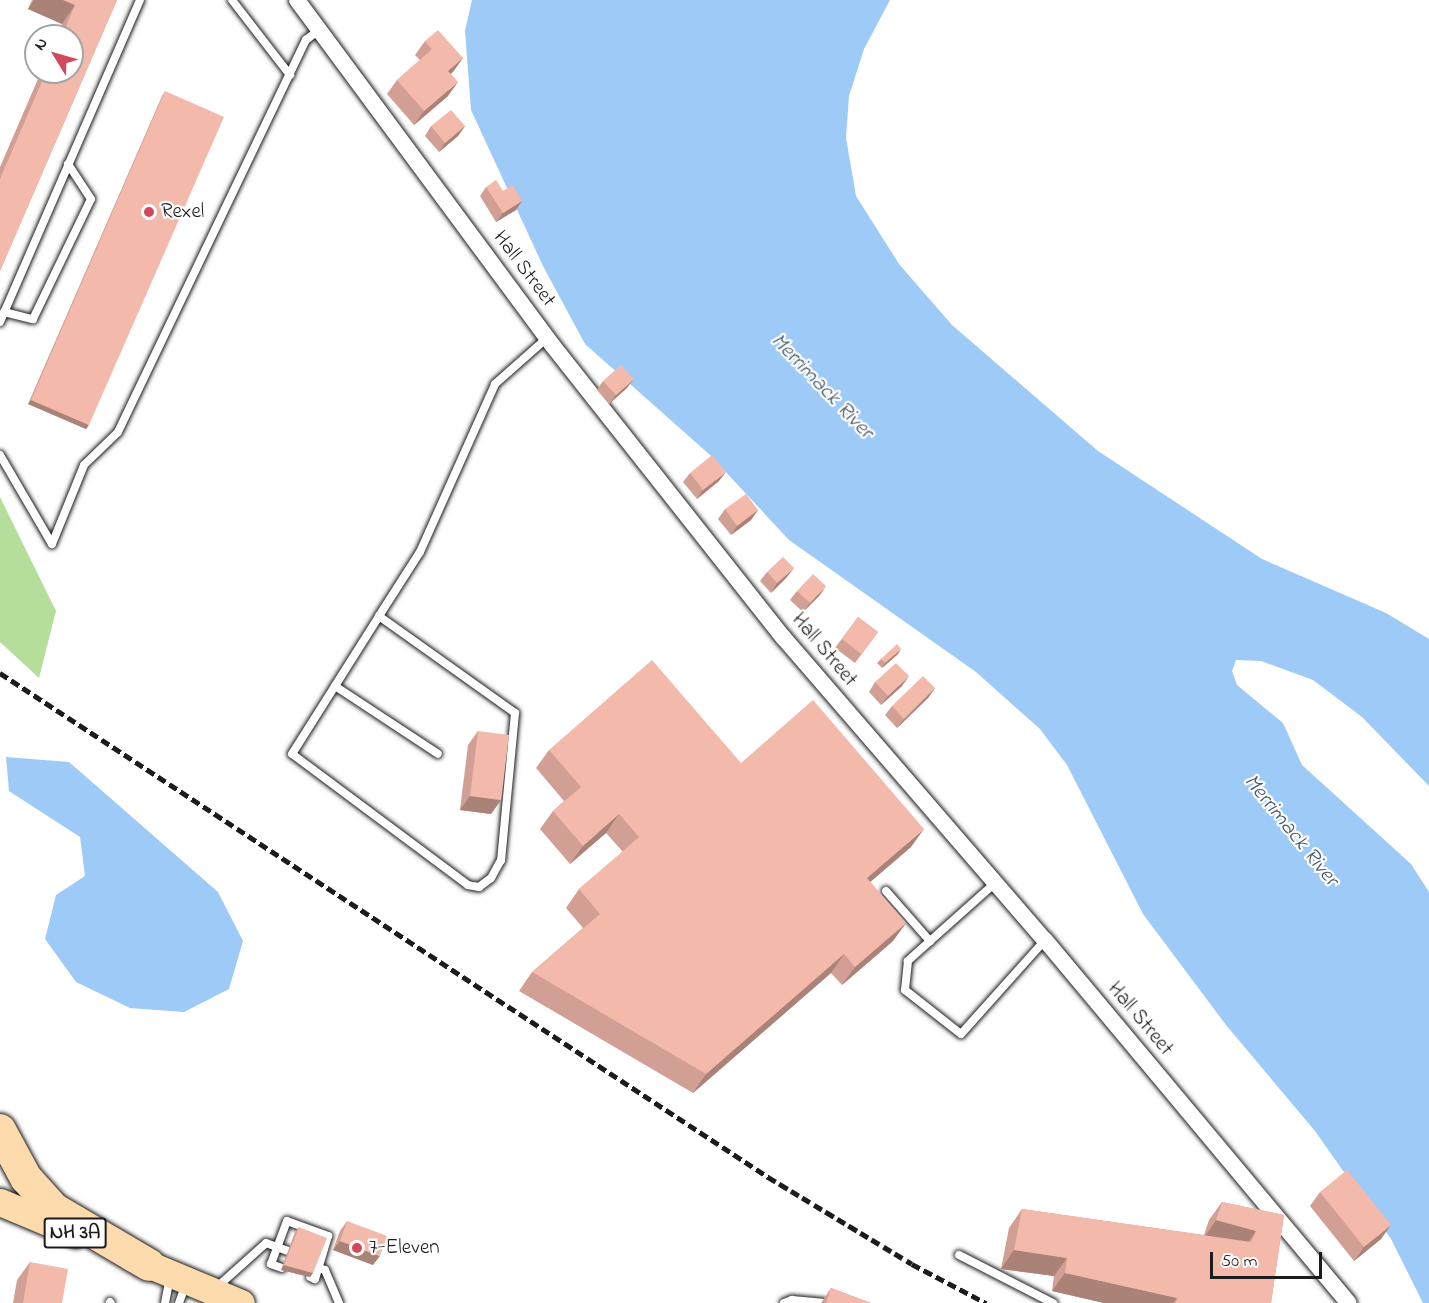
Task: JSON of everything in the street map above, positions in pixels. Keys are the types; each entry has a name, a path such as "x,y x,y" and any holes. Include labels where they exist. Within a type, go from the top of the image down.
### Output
{"highway":[{"path":"0,1130 26,1178 54,1209 172,1281"}],"main road":[{"name":"NH 3A","path":"0,1202 172,1281 241,1303"}],"street":[{"name":"Hall Street","path":"297,0 547,338 783,637 994,884 1045,940 1349,1303"}],"lane":[{"path":"0,322 140,0"},
{"path":"232,0 290,75"},
{"path":"0,456 52,544 84,465 118,432 306,40 319,30"},
{"path":"4,312 33,320 91,200 68,164"},
{"path":"379,616 515,713 509,752 507,827 501,860 491,878 479,887 468,885 292,754 335,687 379,616 420,552 495,384 547,338"},
{"path":"335,687 438,754"},
{"path":"994,884 908,961 905,990 961,1034 1045,940"},
{"path":"886,891 930,941"},
{"path":"282,1268 271,1264 287,1221 328,1236 315,1279 310,1278"},
{"path":"212,1292 266,1243 288,1251"},
{"path":"960,1255 1053,1303"},
{"path":"318,1264 326,1270 339,1303"},
{"path":"165,1303 172,1281"},
{"path":"784,1303 792,1300 825,1303"}],"green space":[{"path":"0,497 56,611 39,678 0,642"}],"water":[{"name":"Merrimack River","path":"472,0 890,0 864,49 849,96 846,138 856,196 899,264 952,325 1098,451 1262,559 1386,613 1429,639 1429,786 1362,717 1313,680 1261,661 1236,660 1232,671 1237,685 1283,723 1302,765 1411,864 1429,892 1429,1303 1423,1303 1391,1239 1315,1131 1226,1025 1143,914 1067,765 1040,729 976,672 789,540 710,455 585,344 543,266 471,110 465,31"},
{"path":"6,757 69,762 218,892 243,941 229,989 184,1012 130,1008 76,982 45,939 56,895 85,876 80,837 9,791"}],"building":[{"path":"63,0 117,0 84,76 84,24 67,24 75,5"},
{"path":"438,30 463,58 448,71 458,82 424,111 397,80 432,49 425,41"},
{"path":"41,84 81,84 0,271 0,179"},
{"path":"165,91 224,117 89,425 31,400"},
{"path":"451,110 465,126 445,143 431,126"},
{"path":"496,180 503,191 513,185 522,201 503,213 486,187"},
{"path":"621,365 634,379 616,395 603,381"},
{"path":"712,455 726,472 703,490 690,473"},
{"path":"746,494 758,510 737,526 725,509"},
{"path":"783,557 794,568 777,583 767,572"},
{"path":"813,574 826,586 810,603 797,591"},
{"path":"858,617 878,632 861,654 842,639"},
{"path":"897,644 901,649 885,663 881,659"},
{"path":"652,660 741,763 813,700 924,829 867,878 906,923 855,967 844,954 706,1074 532,972 600,914 579,889 639,837 619,814 583,846 553,811 581,787 549,750"},
{"path":"896,663 909,676 888,696 875,682"},
{"path":"923,676 935,688 904,719 892,706"},
{"path":"478,731 509,735 501,800 470,796"},
{"path":"1347,1170 1391,1225 1364,1247 1320,1192"},
{"path":"1222,1202 1284,1215 1271,1303 1176,1303 1177,1298 1065,1273 1067,1258 1014,1250 1022,1209 1251,1242 1256,1231 1216,1220"},
{"path":"347,1221 387,1236 380,1256 340,1241"},
{"name":"7-Eleven","path":"299,1227 327,1238 313,1273 284,1265"},
{"path":"30,1262 68,1269 62,1303 23,1303"},
{"path":"831,1288 871,1303 826,1303"}],"railway":[{"path":"0,673 768,1177 912,1264 986,1303"}],"place":[{"name":"Rexel","path":"149,212"},
{"name":"7-Eleven","path":"357,1248"}]}
